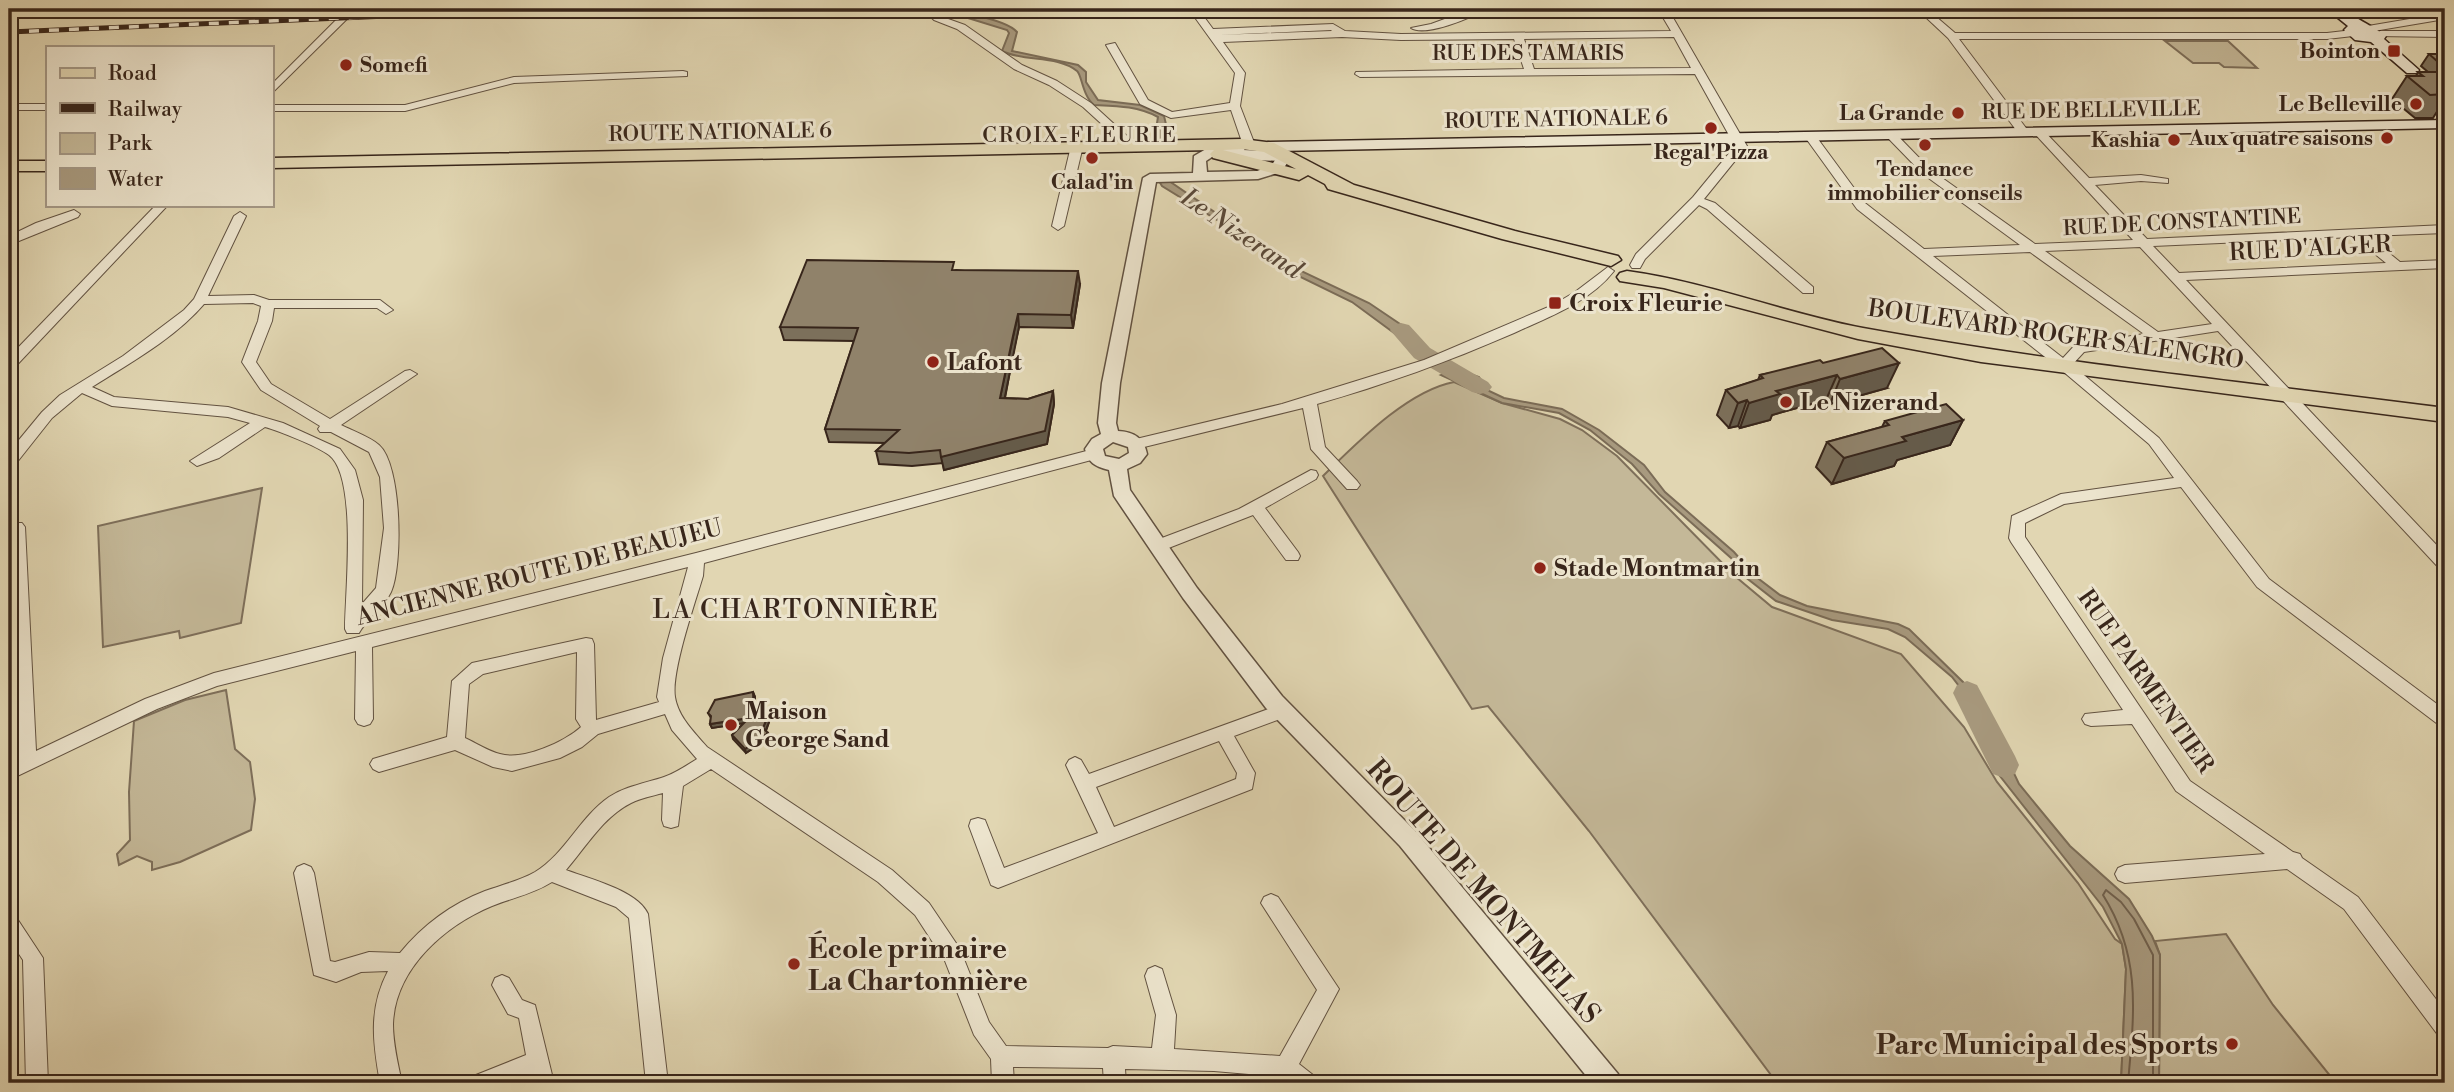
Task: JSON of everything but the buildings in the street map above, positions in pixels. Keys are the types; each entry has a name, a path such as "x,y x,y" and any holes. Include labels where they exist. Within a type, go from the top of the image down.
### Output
{"main road":[{"path":"2333,9 2418,74"},
{"name":"RUE DE BELLEVILLE","path":"1737,138 2445,124"},
{"name":"ROUTE NATIONALE 6","path":"273,163 1152,144 1376,145 1737,138"},
{"name":"ROUTE NATIONALE 6","path":"1170,144 1216,153"},
{"name":"ROUTE NATIONALE 6","path":"1281,162 1376,145"},
{"name":"BOULEVARD ROGER SALENGRO","path":"1258,146 1281,162 1348,189 1577,253 1665,282 1858,333 1981,355 2445,415"},
{"name":"BOULEVARD ROGER SALENGRO","path":"1216,153 1281,162"},
{"path":"9,166 46,166"}],"street":[{"path":"273,89 352,9"},
{"path":"1367,36 1366,29 1432,27 1480,9"},
{"path":"1136,444 1309,401 1423,367 1569,302 1621,268 1698,200 1741,146 1663,9"},
{"path":"1922,9 1952,36 2023,132"},
{"path":"1196,12 1240,73 1235,106 1258,146 1216,153 1199,159 1200,176"},
{"path":"2367,34 2445,16"},
{"path":"937,18 961,27 1018,68 1087,105 1131,145"},
{"path":"1214,35 1677,34"},
{"path":"1952,36 2445,34"},
{"path":"1518,36 1530,72"},
{"path":"1111,45 1144,102 1171,115 1235,106"},
{"name":"RUE DES TAMARIS","path":"1360,74 1696,71"},
{"path":"273,108 405,108 514,80 683,74"},
{"path":"9,107 46,107"},
{"path":"2039,132 2445,564"},
{"path":"1891,135 1927,173 2154,335"},
{"path":"1811,137 1861,206 2064,365 2154,441 2263,583 2444,716"},
{"path":"1058,226 1077,146"},
{"path":"1110,436 1107,423 1111,383 1150,178 1258,175 1281,162"},
{"path":"2087,182 2141,178 2164,181"},
{"path":"1698,200 1711,206 1808,289"},
{"path":"9,365 161,206"},
{"path":"9,241 74,214"},
{"path":"9,462 47,415 65,398 128,359 189,313 200,300 240,216"},
{"name":"RUE DE CONSTANTINE","path":"1922,253 2037,250 2143,242 2445,229"},
{"path":"2357,233 2397,266"},
{"name":"RUE D'ALGER","path":"2176,277 2445,264"},
{"path":"200,300 254,299 268,304 380,304 386,310"},
{"path":"268,304 265,321 249,362 266,387 374,449 387,477 392,528 384,590 353,624"},
{"path":"2064,365 2080,348 2223,326"},
{"path":"309,440 411,374"},
{"path":"82,388 112,401 228,412 309,440 335,453 348,470 355,500 353,624 358,642 364,719"},
{"path":"1309,401 1318,449 1352,485"},
{"path":"197,461 214,454 262,422"},
{"path":"1110,436 1125,437 1136,444 1138,454 1134,459 1117,466 1102,463 1094,454 1098,443 1110,436"},
{"name":"ANCIENNE ROUTE DE BEAUJEU","path":"9,772 151,704 214,680 696,559 1094,454"},
{"name":"ROUTE DE MONTMELAS","path":"1117,466 1121,491 1191,593 1282,710 1408,839 1609,1083"},
{"path":"1160,545 1256,507 1311,475"},
{"name":"RUE PARMENTIER","path":"2186,481 2061,499 2017,520 2017,538 2183,786 2293,860 2351,903 2445,1028"},
{"path":"1256,507 1292,556"},
{"path":"17,527 27,763"},
{"path":"696,559 695,576 671,658 666,697 678,725 701,752 885,876 922,909 953,956 981,1028 1001,1056 1003,1083"},
{"path":"456,743 461,681 478,668 586,644 585,719 592,728"},
{"path":"379,764 456,743 499,762 512,763 554,753 576,742 592,728 669,706"},
{"path":"1085,783 1282,710"},
{"path":"2091,719 2137,717"},
{"path":"978,826 998,880 1245,784 1246,773 1223,732"},
{"path":"391,1083 383,1020 389,992 403,963 428,936 456,914 485,900 522,888 549,872 598,817 617,801 675,780 712,759"},
{"path":"1074,765 1109,837"},
{"path":"671,820 671,798 675,780"},
{"path":"2125,874 2293,860"},
{"path":"549,872 623,901 638,914 657,1083"},
{"path":"304,873 321,968 336,972 354,962 372,959 403,963"},
{"path":"1271,903 1329,989 1286,1067"},
{"path":"9,923 33,958 37,1083"},
{"path":"1155,976 1166,1015 1162,1058"},
{"path":"502,985 516,1007 528,1012 543,1083"},
{"path":"1001,1056 1114,1056 1286,1067 1305,1083"},
{"path":"1114,1056 1115,1083"},
{"path":"484,1083 537,1060"}],"green space":[{"path":"2165,41 2228,41 2257,68 2193,63"},
{"path":"1454,382 1502,403 1560,419 1582,430 1617,456 1736,577 1772,607 1901,654 1964,727 1997,782 2078,883 2115,939 2122,944 2126,969 2121,1083 1777,1083 1589,831 1488,706 1472,709 1323,476 1367,434 1401,407 1436,387"},
{"path":"262,488 241,623 180,638 179,631 103,647 98,526"},
{"path":"226,690 235,749 250,762 255,799 251,830 180,862 152,870 152,862 137,856 119,865 117,854 130,840 129,792 134,721 185,700"},
{"name":"Parc Municipal des Sports","path":"2226,934 2273,1005 2336,1083 2159,1083 2160,955 2155,941"}],"water":[{"path":"927,9 975,15 1001,22 1017,32 1012,51 1078,65 1086,72 1086,82 1098,100 1140,105 1164,116 1170,141 1154,141 1158,117 1150,113 1119,106 1094,105 1087,96 1079,73 1069,66 1002,51 1009,33 1007,30 968,18 937,16"},
{"path":"1159,181 1169,181 1301,271 1369,303 1403,326 1429,355 1422,357 1409,344 1352,302 1280,267 1261,247 1162,186"},
{"path":"1456,369 1479,377 1487,390 1504,398 1562,409 1599,430 1644,465 1665,492 1734,552 1755,576 1780,595 1807,606 1898,624 1909,629 1965,684 1991,725 1976,725 1962,690 1952,677 1905,637 1888,629 1832,620 1776,601 1744,576 1731,558 1659,494 1632,464 1590,430 1559,413 1502,403 1441,375"},
{"path":"1995,733 2019,784 2070,846 2129,899 2152,936 2160,955 2159,1083 2121,1083 2126,969 2122,944 2103,907 1996,771 1980,734"}],"waterway":[{"name":"Le Nizerand","path":"1401,330 1422,353 1480,387"},
{"name":"Le Nizerand","path":"1967,693 2004,765"}],"railway":[{"path":"266,9 294,13"},
{"path":"9,32 553,9"}],"place":[{"name":"Bointon","path":"2394,51"},
{"name":"Somefi","path":"346,65"},
{"name":"Le Belleville","path":"2416,104"},
{"name":"La Grande","path":"1958,113"},
{"name":"Regal'Pizza","path":"1711,128"},
{"name":"Aux quatre saisons","path":"2387,138"},
{"name":"Kashia","path":"2174,140"},
{"name":"Tendance immobilier conseils","path":"1925,145"},
{"name":"Calad'in","path":"1092,158"},
{"name":"Croix Fleurie","path":"1555,303"},
{"name":"Lafont","path":"933,362"},
{"name":"Le Nizerand","path":"1786,402"},
{"name":"Stade Montmartin","path":"1540,568"},
{"name":"Maison George Sand","path":"731,725"},
{"name":"École primaire La Chartonnière","path":"794,964"},
{"name":"Parc Municipal des Sports","path":"2232,1044"}],"district":[{"name":"CROIX-FLEURIE","path":"1080,135"},
{"name":"LA CHARTONNIÈRE","path":"796,609"}]}
